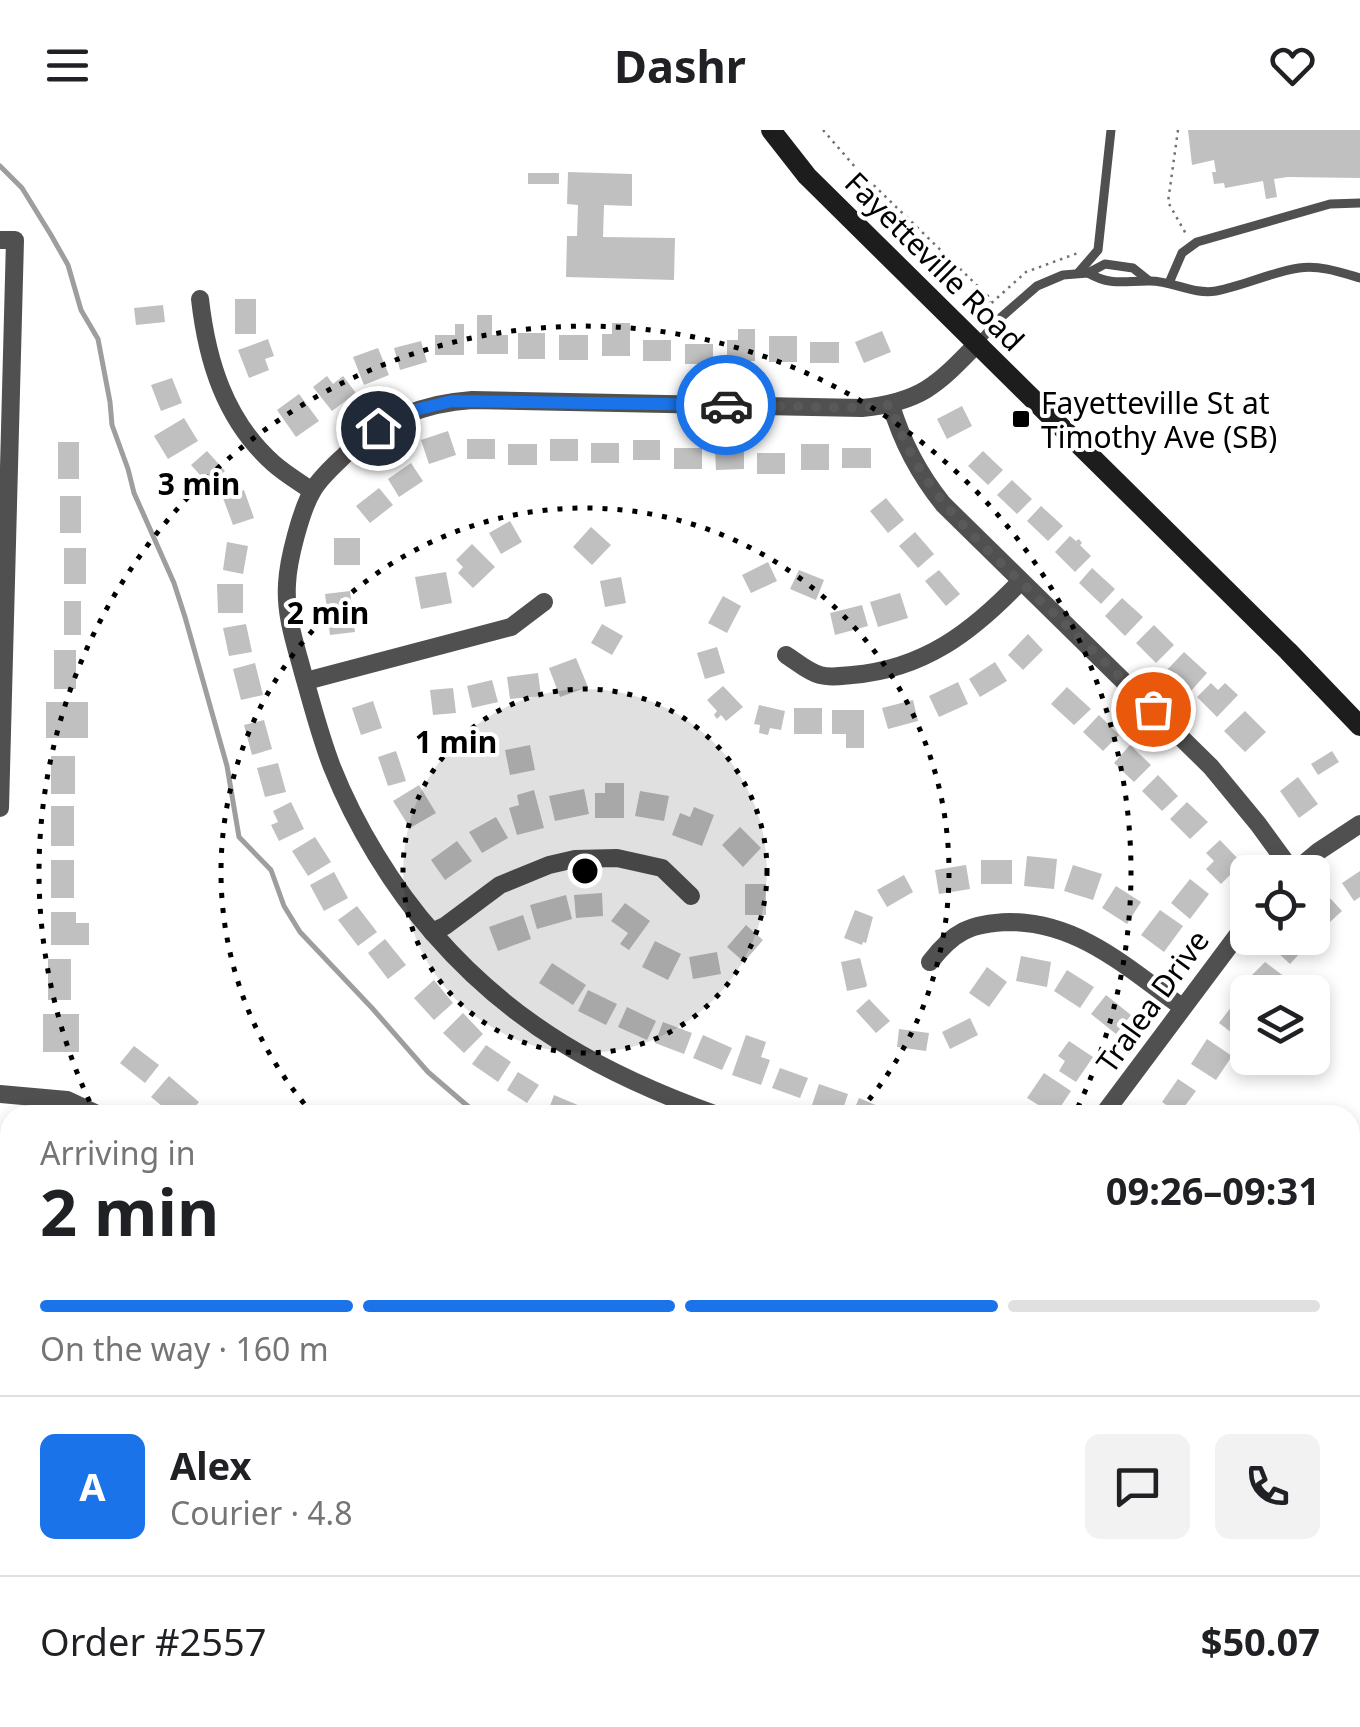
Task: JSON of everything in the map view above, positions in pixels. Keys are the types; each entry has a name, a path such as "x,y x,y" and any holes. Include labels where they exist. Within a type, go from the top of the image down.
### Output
{"main road":[{"name":"Fayetteville Road","path":"771,130 806,176 1360,724"}],"street":[{"path":"0,808 8,240"},
{"path":"200,299 209,357 229,408 273,463 312,491"},
{"path":"690,1105 574,1052 535,1026 486,986 432,932 404,897 332,768 288,618 287,586 296,538 312,491 364,437 406,414 452,401 862,408 891,405 914,398 930,387 977,344"},
{"path":"891,405 912,458 943,504 1211,767 1281,855"},
{"path":"786,655 818,675 866,674 898,666 961,636 1020,582"},
{"path":"306,681 512,627 544,602"},
{"path":"1315,855 1360,824"},
{"path":"432,932 500,885 575,859 617,858 662,868 691,896"},
{"path":"930,962 947,940 962,931 998,923 1038,924 1079,937 1106,952 1182,1007"},
{"name":"Tralea Drive","path":"1110,1105 1230,944"},
{"path":"0,1094 67,1100 78,1105"}],"lane":[{"path":"1083,273 1098,250 1111,130"},
{"path":"1168,283 1182,253 1197,242 1330,204 1360,203"},
{"path":"977,344 1038,286 1063,276 1104,264 1133,268 1148,280"},
{"path":"1083,273 1103,282 1148,280 1196,291 1216,291 1301,267 1324,268 1360,278"}],"path":[{"path":"823,130 990,302"},
{"path":"1178,130 1168,202 1185,237 1195,231"}],"building":[{"path":"1188,130 1360,130 1360,178 1274,179 1277,197 1266,199 1263,181 1225,188 1224,183 1214,184 1214,160 1192,165"},
{"path":"568,172 632,174 632,206 604,205 603,237 675,238 674,280 566,277 567,236 577,236 578,205 567,204"},
{"path":"528,173 559,173 559,184 528,184"},
{"path":"235,299 256,299 256,334 235,334"},
{"path":"163,305 165,322 136,325 134,308"},
{"path":"477,315 492,315 492,335 508,335 508,354 477,354"},
{"path":"612,323 630,323 630,356 602,356 602,334 612,334"},
{"path":"455,324 464,324 464,355 435,355 435,335 455,335"},
{"path":"738,329 755,329 755,361 727,361 727,340 738,340"},
{"path":"882,331 891,352 864,363 855,342"},
{"path":"518,333 545,333 545,359 518,359"},
{"path":"559,335 588,335 588,360 559,360"},
{"path":"769,336 797,336 797,362 769,362"},
{"path":"268,339 274,356 265,359 269,370 249,378 238,350"},
{"path":"643,340 671,340 671,361 643,361"},
{"path":"421,341 427,362 400,370 394,348"},
{"path":"810,342 839,342 839,363 810,363"},
{"path":"685,344 713,344 713,364 685,364"},
{"path":"378,348 389,375 364,385 353,357"},
{"path":"327,376 333,384 343,376 356,393 332,411 313,387"},
{"path":"172,378 182,403 161,411 151,385"},
{"path":"299,394 319,421 296,437 277,410"},
{"path":"962,406 972,426 947,439 937,419"},
{"path":"184,418 198,441 168,459 154,436"},
{"path":"448,431 456,455 429,464 421,440"},
{"path":"467,439 495,439 495,459 467,459"},
{"path":"550,439 578,439 578,461 550,461"},
{"path":"633,440 660,440 660,460 633,460"},
{"path":"58,442 79,442 79,479 58,479"},
{"path":"591,443 619,443 619,463 591,463"},
{"path":"508,444 537,444 537,465 508,465"},
{"path":"801,444 829,444 829,470 801,470"},
{"path":"674,448 702,448 702,469 674,469"},
{"path":"744,448 744,469 716,470 715,449"},
{"path":"842,448 871,448 871,468 842,468"},
{"path":"207,451 225,471 209,485 191,465"},
{"path":"983,451 1003,470 988,485 968,466"},
{"path":"757,453 785,453 785,474 757,474"},
{"path":"411,463 423,481 399,497 388,479"},
{"path":"1012,480 1032,499 1017,514 997,495"},
{"path":"379,488 393,505 370,523 356,506"},
{"path":"244,490 254,518 233,525 223,498"},
{"path":"60,496 81,496 81,533 60,533"},
{"path":"886,498 904,520 888,533 870,511"},
{"path":"1041,506 1063,526 1048,541 1027,521"},
{"path":"510,521 522,542 501,554 489,533"},
{"path":"591,527 611,545 592,565 573,547"},
{"path":"915,532 934,554 918,568 899,546"},
{"path":"1070,536 1079,539 1091,556 1075,572 1055,552"},
{"path":"334,538 360,538 360,565 334,565"},
{"path":"227,542 248,546 243,574 223,570"},
{"path":"472,544 495,567 473,588 458,573 463,567 456,560"},
{"path":"64,548 86,548 86,584 64,584"},
{"path":"768,562 777,581 751,593 742,575"},
{"path":"1092,568 1115,589 1101,604 1079,583"},
{"path":"799,570 824,580 816,600 790,589"},
{"path":"939,570 960,594 946,606 925,581"},
{"path":"446,572 452,603 421,609 415,577"},
{"path":"621,577 626,603 605,607 600,581"},
{"path":"217,584 243,584 243,613 218,613"},
{"path":"350,591 355,632 330,635 325,594"},
{"path":"900,593 908,618 878,627 870,602"},
{"path":"723,596 741,606 727,633 708,623"},
{"path":"1122,598 1143,617 1125,636 1105,616"},
{"path":"64,601 81,601 81,635 64,635"},
{"path":"862,605 868,626 835,635 830,613"},
{"path":"246,624 252,652 229,656 223,628"},
{"path":"602,624 623,636 612,655 591,643"},
{"path":"1154,625 1174,645 1156,663 1136,643"},
{"path":"1028,634 1043,650 1023,670 1008,655"},
{"path":"717,647 725,673 705,679 697,653"},
{"path":"54,650 76,650 76,689 54,689"},
{"path":"1184,652 1207,673 1190,692 1166,671"},
{"path":"576,658 588,687 560,697 549,668"},
{"path":"995,662 1007,681 980,697 969,679"},
{"path":"255,663 263,695 241,700 233,669"},
{"path":"538,673 541,696 510,699 507,677"},
{"path":"492,680 498,702 472,708 467,686"},
{"path":"958,682 968,704 939,717 929,696"},
{"path":"1211,683 1218,690 1225,683 1238,695 1217,717 1197,697"},
{"path":"723,686 743,707 726,721 721,715 717,719 717,711 707,700"},
{"path":"1067,687 1091,709 1074,725 1051,704"},
{"path":"453,688 456,713 433,715 430,690"},
{"path":"913,700 918,721 888,729 882,708"},
{"path":"373,701 382,728 361,735 352,708"},
{"path":"46,702 88,702 88,738 46,738"},
{"path":"759,705 785,711 781,730 770,728 768,735 759,733 760,725 754,724"},
{"path":"794,708 822,708 822,734 794,734"},
{"path":"832,710 864,710 864,748 846,748 846,734 832,734"},
{"path":"1245,711 1266,732 1245,752 1224,731"},
{"path":"1099,715 1119,735 1103,751 1083,732"},
{"path":"264,720 272,749 252,755 244,725"},
{"path":"530,745 535,770 510,775 505,750"},
{"path":"1130,745 1151,765 1134,782 1114,763"},
{"path":"396,751 406,781 388,786 378,757"},
{"path":"1332,751 1339,762 1318,775 1311,764"},
{"path":"51,756 75,756 75,794 51,794"},
{"path":"278,763 286,792 265,797 257,768"},
{"path":"1158,775 1178,796 1162,811 1142,791"},
{"path":"1298,777 1318,804 1299,818 1280,791"},
{"path":"605,783 624,783 624,818 595,818 595,793 605,793"},
{"path":"419,785 436,813 410,828 393,801"},
{"path":"584,789 589,814 555,821 549,796"},
{"path":"534,790 544,828 517,835 509,808 519,805 517,795"},
{"path":"640,791 669,796 664,821 635,816"},
{"path":"291,802 304,829 279,841 271,825 278,822 273,811"},
{"path":"1187,802 1208,822 1190,839 1170,819"},
{"path":"51,806 74,806 74,846 51,846"},
{"path":"694,807 714,815 702,846 672,835 680,813 690,817"},
{"path":"496,817 508,838 482,853 469,832"},
{"path":"740,827 761,848 743,867 722,845"},
{"path":"315,837 331,862 308,876 292,851"},
{"path":"1220,840 1234,855 1230,855 1230,875 1221,884 1206,869 1214,861 1206,853"},
{"path":"457,841 472,861 445,880 431,860"},
{"path":"1027,856 1057,859 1054,889 1024,886"},
{"path":"51,860 74,860 74,898 51,898"},
{"path":"981,860 1012,860 1012,884 981,884"},
{"path":"966,865 970,889 939,894 935,870"},
{"path":"1073,865 1102,874 1093,900 1064,891"},
{"path":"1360,871 1360,897 1354,901 1342,883"},
{"path":"334,872 348,898 324,911 310,885"},
{"path":"904,875 913,892 887,907 877,890"},
{"path":"1190,879 1209,894 1190,919 1171,903"},
{"path":"745,884 766,884 766,915 745,915"},
{"path":"1116,886 1141,902 1127,924 1102,908"},
{"path":"602,893 603,916 576,918 574,895"},
{"path":"566,895 572,919 537,929 530,905"},
{"path":"1330,898 1342,911 1330,922"},
{"path":"625,903 650,921 629,950 620,944 628,933 611,921"},
{"path":"357,906 377,932 358,946 338,920"},
{"path":"855,910 873,917 862,945 844,938"},
{"path":"1160,910 1183,926 1164,952 1141,935"},
{"path":"51,912 76,912 76,923 89,923 89,945 51,945"},
{"path":"523,915 531,939 498,951 489,927"},
{"path":"746,925 763,940 744,962 727,947"},
{"path":"385,939 406,965 388,979 368,953"},
{"path":"655,941 681,954 668,980 642,967"},
{"path":"717,952 721,974 693,979 689,957"},
{"path":"1280,955 1298,955 1290,964"},
{"path":"1021,956 1051,962 1047,987 1016,981"},
{"path":"860,958 867,985 847,991 841,962"},
{"path":"48,959 71,959 71,1000 48,1000"},
{"path":"1265,962 1282,975 1252,975"},
{"path":"552,963 586,985 573,1005 539,983"},
{"path":"987,967 1007,982 989,1007 969,993"},
{"path":"1067,970 1094,987 1080,1008 1054,991"},
{"path":"434,980 453,1003 434,1020 414,998"},
{"path":"588,990 617,1004 606,1025 578,1011"},
{"path":"1106,995 1131,1015 1116,1034 1091,1014"},
{"path":"869,999 890,1021 876,1033 856,1011"},
{"path":"627,1007 656,1021 647,1040 618,1027"},
{"path":"1230,1009 1230,1031 1219,1023"},
{"path":"463,1013 483,1034 464,1053 443,1033"},
{"path":"43,1014 79,1014 79,1052 43,1052"},
{"path":"970,1018 978,1035 950,1049 942,1032"},
{"path":"663,1022 692,1033 684,1054 655,1043"},
{"path":"899,1029 929,1033 926,1051 897,1047"},
{"path":"703,1035 732,1048 722,1070 693,1058"},
{"path":"746,1035 766,1042 761,1057 770,1060 761,1085 732,1075"},
{"path":"1207,1039 1230,1055 1216,1080 1191,1064"},
{"path":"1069,1041 1093,1057 1076,1082 1059,1071 1065,1061 1058,1056"},
{"path":"486,1045 511,1062 498,1082 472,1064"},
{"path":"134,1046 159,1065 145,1083 120,1063"},
{"path":"780,1068 808,1078 800,1098 772,1088"},
{"path":"518,1072 539,1085 527,1103 507,1090"},
{"path":"1044,1073 1071,1091 1062,1105 1039,1105 1027,1098"},
{"path":"169,1076 199,1102 161,1105 151,1097"},
{"path":"1178,1079 1196,1091 1186,1105 1162,1102"},
{"path":"819,1084 848,1094 844,1105 812,1105"},
{"path":"554,1095 578,1105 550,1105"},
{"path":"859,1098 876,1105 856,1105"}],"waterway":[{"path":"0,166 22,188 68,265 81,310 98,339 112,425 134,493 185,617 227,766 239,837 271,870 284,906 300,932 428,1072 466,1105"}],"way so far":[{"path":"726,405 891,405 912,458 943,504 1153,709"}],"place":[{"name":"Fayetteville St at Timothy Ave (SB)","path":"1021,419"}],"route":[{"path":"378,428 419,409 452,401 726,405"}]}
